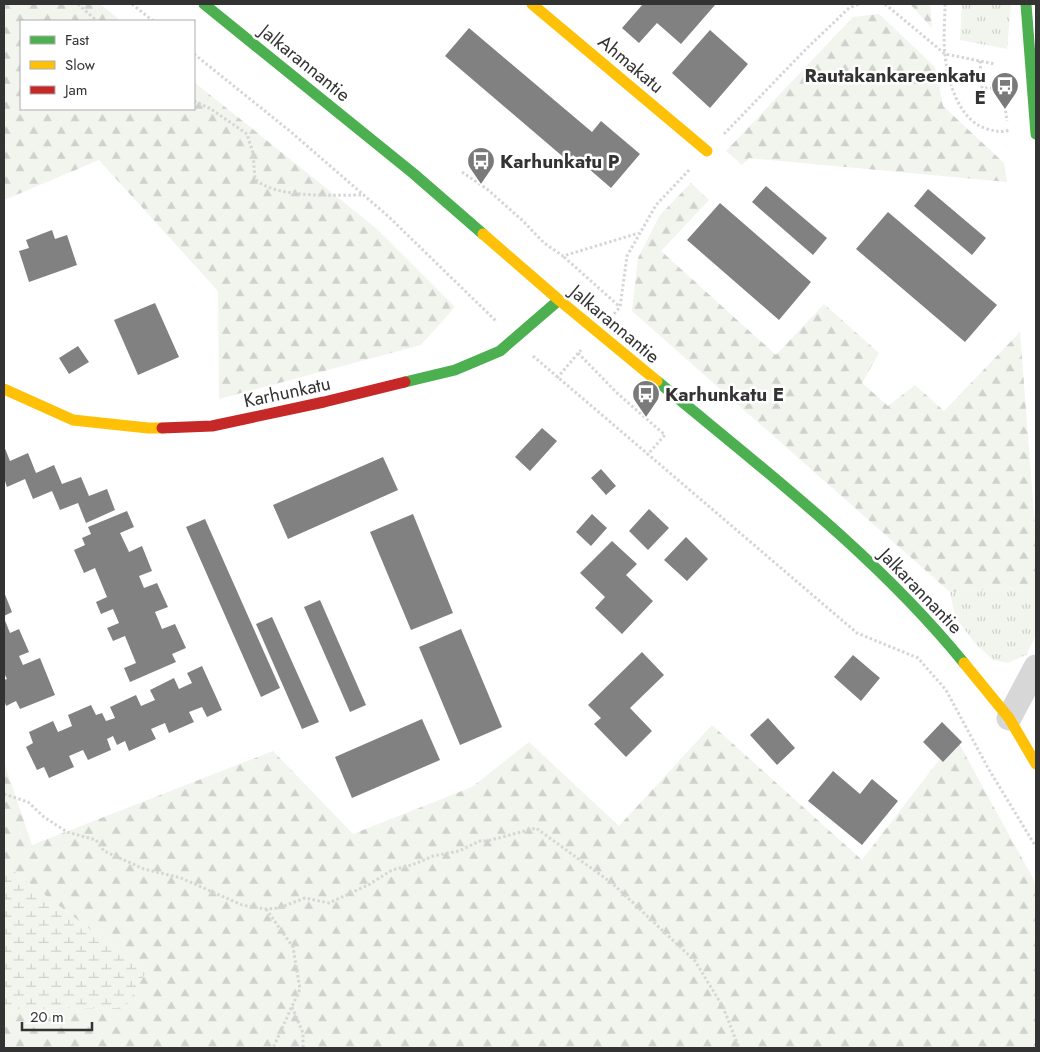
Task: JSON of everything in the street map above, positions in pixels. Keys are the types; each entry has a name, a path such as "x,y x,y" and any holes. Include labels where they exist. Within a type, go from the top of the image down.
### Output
{"main road":[{"name":"Jalkarannantie","path":"204,4 414,174 559,300 833,527 936,628 1009,718 1036,764"},
{"name":"Ahmakatu","path":"532,4 707,151"},
{"path":"1026,4 1036,134"},
{"name":"Karhunkatu","path":"4,388 72,420 148,428 212,426 324,402 455,370 500,351 559,300"}],"street":[{"path":"1009,718 1036,667"}],"path":[{"path":"78,4 96,20"},
{"path":"132,4 153,20"},
{"path":"557,378 620,307 627,256 656,205 806,49 849,8 859,4"},
{"path":"885,4 945,54 995,64"},
{"path":"945,4 945,54 951,86 957,102 979,126 998,132 1009,131 1002,88 982,88 980,61"},
{"path":"195,55 291,132 389,216 514,339 557,378 857,633 918,658 946,690 988,768 1036,847"},
{"path":"195,101 211,109 247,134 253,152 256,179 262,186 281,192 325,196 364,195"},
{"path":"462,172 487,189 523,221 544,243 563,256 620,307"},
{"path":"563,256 640,233"},
{"path":"578,353 617,393 665,435 647,455"},
{"path":"4,794 28,802 44,817 67,832 96,840 104,851 144,869 182,878 242,905 266,909 279,908 305,898 329,903 370,884 392,870 412,865 433,856 459,851 480,841 487,841 536,828 613,884 695,961 723,1007 739,1048"},
{"path":"266,909 293,947 300,989 273,1048"},
{"path":"292,1007 303,1033 302,1048"}],"green space":[{"path":"4,4 100,4 120,20 20,20 20,110 195,110 195,83 377,229 455,307 421,345 219,399 218,291 99,160 4,200"},
{"path":"910,4 930,4 932,28"},
{"path":"962,4 1011,4 1007,49 960,40"},
{"path":"879,14 935,67 943,106 1004,163 1007,182 749,158 742,165 726,151 853,17"},
{"path":"691,183 709,200 661,251 776,355 824,304 879,353 862,383 888,406 915,385 944,411 1020,332 1036,540 1036,587 950,592 632,311 638,258 660,215"},
{"path":"1036,587 1036,635 1026,655 1008,663 993,660 974,642 955,617 950,592"},
{"path":"712,725 862,860 956,738 1036,884 1036,1048 4,1048 4,1009 125,1008 146,972 4,864 4,762 32,845 273,751 353,834 472,787 529,742 619,826"},
{"path":"4,864 146,972 125,1008 4,1009"}],"building":[{"path":"643,4 715,5 681,44 657,23 639,43 622,28"},
{"path":"469,28 592,132 601,121 640,154 611,188 573,155 568,161 445,56"},
{"path":"710,30 748,64 710,108 672,73"},
{"path":"766,186 827,238 813,255 752,202"},
{"path":"928,189 986,238 972,255 914,206"},
{"path":"720,203 811,282 779,320 687,240"},
{"path":"888,212 997,305 965,342 856,249"},
{"path":"52,230 55,239 67,235 77,265 29,282 19,251 29,248 26,240"},
{"path":"155,303 179,357 138,375 114,320"},
{"path":"78,346 89,362 69,374 59,358"},
{"path":"542,428 557,441 530,471 515,457"},
{"path":"4,446 10,461 28,453 36,473 54,465 62,484 81,477 89,496 107,489 115,510 86,523 78,503 60,510 52,491 33,499 25,479 7,487 4,478"},
{"path":"383,457 398,490 288,539 273,505"},
{"path":"601,469 616,486 606,495 591,478"},
{"path":"649,509 669,528 648,550 629,531"},
{"path":"127,511 134,527 120,533 129,552 142,546 152,571 139,576 144,588 157,583 168,607 155,612 162,629 175,624 186,648 172,654 176,662 130,682 124,668 136,663 125,636 113,641 107,628 119,623 113,609 101,614 96,602 107,597 95,568 84,573 74,550 85,545 82,538 91,534 88,527"},
{"path":"413,514 453,613 411,630 370,532"},
{"path":"592,514 607,528 591,546 576,532"},
{"path":"205,519 280,688 261,697 186,527"},
{"path":"686,537 708,559 687,581 664,560"},
{"path":"612,541 637,564 626,575 653,601 622,634 595,608 605,597 580,573"},
{"path":"4,592 12,612 4,616"},
{"path":"320,600 366,705 350,712 304,607"},
{"path":"272,617 319,722 302,729 256,624"},
{"path":"4,618 10,633 19,629 29,652 19,656 23,665 40,658 55,695 20,709 16,701 6,706 4,699 4,680 7,679 4,673"},
{"path":"461,629 502,727 460,745 419,647"},
{"path":"642,652 664,675 630,708 652,731 626,757 594,724 601,718 588,705"},
{"path":"853,655 880,678 861,701 834,677"},
{"path":"202,666 222,710 207,717 202,707 189,712 194,722 169,733 165,723 151,729 156,739 129,751 125,741 117,745 113,736 107,739 111,750 88,760 83,750 69,756 74,767 49,778 44,767 37,770 26,747 33,743 29,732 53,721 58,732 72,726 68,715 91,705 96,715 102,713 106,721 115,718 110,707 136,695 141,706 155,700 150,690 174,678 179,689 192,683 187,673"},
{"path":"768,718 795,748 777,765 750,735"},
{"path":"422,719 440,760 352,798 335,757"},
{"path":"942,722 962,742 943,762 923,742"},
{"path":"833,771 860,794 872,779 898,801 862,845 808,801"}],"traffic: fast":[{"path":"204,4 414,174 483,234"},
{"path":"1026,4 1036,134"},
{"path":"405,382 455,370 500,351 559,300"},
{"path":"657,381 818,515 894,586 964,663"}],"traffic: slow":[{"path":"532,4 707,151"},
{"path":"483,234 657,381"},
{"path":"4,389 73,420 162,428"},
{"path":"964,663 1009,718 1036,764"}],"traffic: jam":[{"path":"162,428 212,426 405,382"}],"place":[{"name":"Rautakankareenkatu E","path":"1005,110"},
{"name":"Karhunkatu P","path":"481,185"},
{"name":"Karhunkatu E","path":"646,418"}]}
